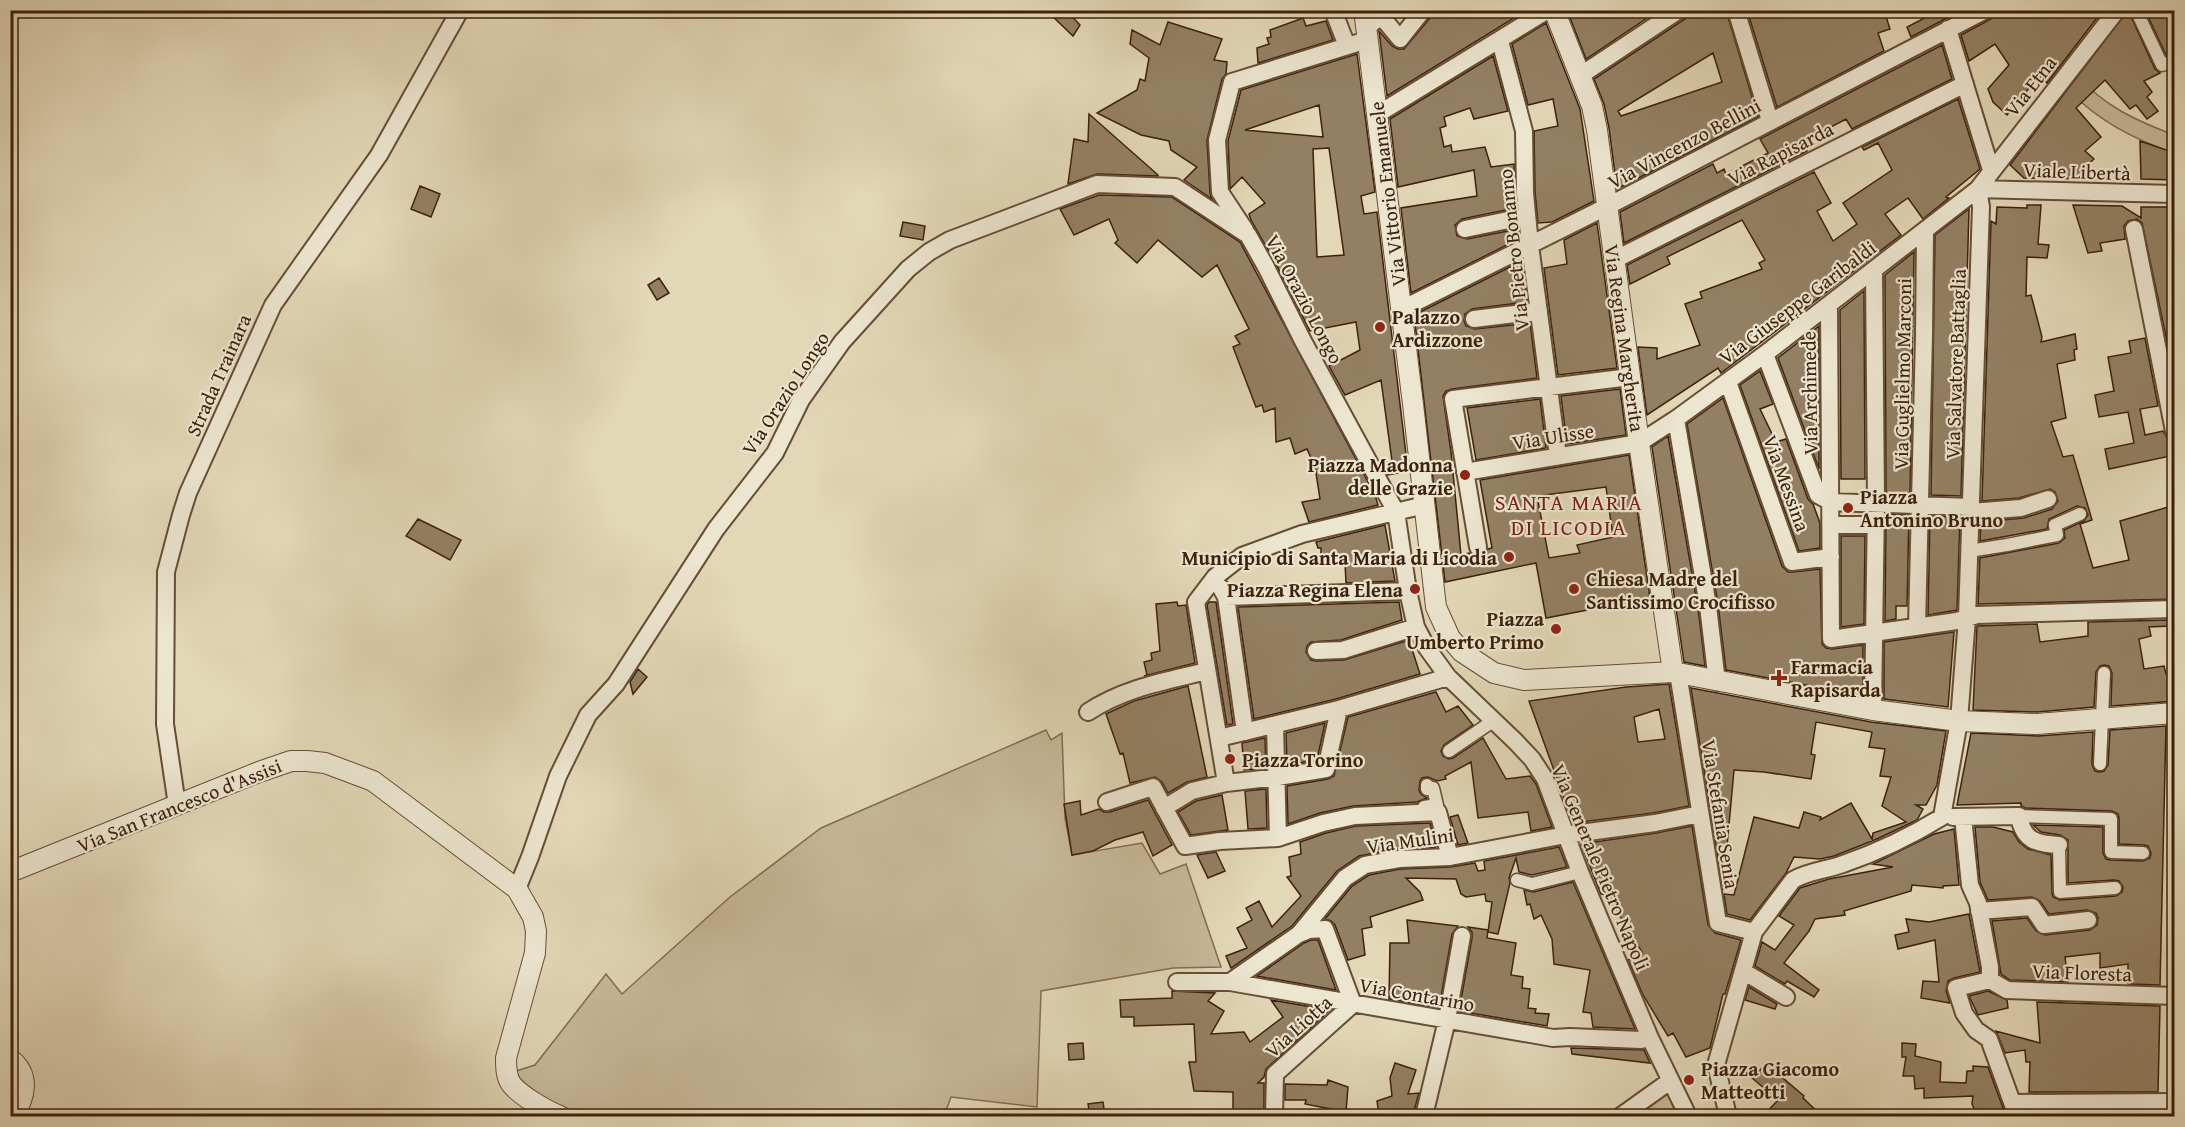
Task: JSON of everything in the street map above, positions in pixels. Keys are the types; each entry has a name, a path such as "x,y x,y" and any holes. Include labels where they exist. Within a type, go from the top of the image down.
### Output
{"street":[{"name":"Strada Trainara","path":"177,806 165,724 166,572 188,493 273,305 379,155 460,10"},
{"path":"1333,10 1347,46"},
{"path":"1248,235 1220,192 1217,140 1232,82 1347,46 1366,26 1381,16 1400,39 1423,10"},
{"path":"1378,114 1548,10"},
{"name":"Via Regina Margherita","path":"1554,10 1592,106 1608,206 1639,443 1675,673"},
{"path":"1581,75 1679,10"},
{"path":"1736,10 1770,122"},
{"name":"Via Vincenzo Bellini","path":"1400,310 1608,206 1986,10"},
{"name":"Via Etna","path":"1978,189 2117,10"},
{"path":"2136,10 2162,64 2175,61"},
{"name":"Via Vittorio Emanuele","path":"1366,26 1436,607 1450,638 1462,652 1494,673 1524,680 1675,673 1873,710 1959,721 2037,724 2175,713"},
{"path":"1948,29 1991,170"},
{"name":"Via Pietro Bonanno","path":"1500,41 1524,131 1525,193 1530,245 1558,456"},
{"name":"Via Rapisarda","path":"1614,260 1965,84"},
{"name":"Via Orazio Longo","path":"517,889 558,776 588,715 616,684 716,529 775,453 801,400 842,342 908,269 929,252 950,240 1097,184 1175,187 1248,235 1376,474 1389,514 1402,591"},
{"name":"Viale Libertà","path":"1978,189 2175,194"},
{"name":"Via Giuseppe Garibaldi","path":"1639,443 1728,382 1978,189"},
{"name":"Via Salvatore Battaglia","path":"1942,817 1959,721 1967,618 1981,207 1978,189"},
{"path":"1465,229 1527,216"},
{"path":"2134,230 2175,431"},
{"name":"Via Guglielmo Marconi","path":"1917,627 1925,231"},
{"path":"1873,710 1875,530 1878,504 1875,479 1874,270"},
{"name":"Via Archimede","path":"1829,305 1831,532"},
{"path":"1474,319 1539,311"},
{"path":"1765,354 1812,483 1818,495 1831,502 1971,509 2021,508 2048,499"},
{"path":"1478,547 1470,471 1453,399 1630,378"},
{"name":"Via Messina","path":"1728,382 1792,562 1831,557"},
{"path":"1676,419 1708,606 1718,682"},
{"name":"Via Ulisse","path":"1470,471 1639,443"},
{"path":"1223,784 1218,736 1196,602 1215,577 1242,556 1302,534 1425,505"},
{"path":"1969,550 2057,535 2055,525 2080,514"},
{"path":"1875,530 1831,532 1831,639 1917,627 1977,615 2175,609"},
{"path":"1215,577 1226,597 1243,733"},
{"path":"1226,597 1402,591"},
{"name":"Via Generale Pietro Napoli","path":"1402,591 1411,628 1448,677 1532,759 1545,779 1580,872 1650,1038 1688,1116"},
{"path":"1316,651 1343,650 1411,628"},
{"path":"1088,712 1106,700 1129,690 1207,670"},
{"name":"Via Stefania Senia","path":"1675,673 1718,923 1754,932"},
{"path":"2100,764 2104,674"},
{"path":"1218,736 1243,733 1339,709 1448,677"},
{"path":"1164,808 1192,791 1223,784 1326,769 1339,709"},
{"path":"1449,751 1493,721"},
{"path":"1275,724 1278,838"},
{"name":"Via San Francesco d'Assisi","path":"10,872 291,761 325,763 373,781 517,889 533,917 536,931 535,953 506,1058 506,1070 512,1085 519,1092 560,1116"},
{"path":"1415,813 1418,808 1437,805 1433,788 1427,789 1427,785"},
{"path":"1107,802 1153,787 1185,846 1220,841 1278,838 1323,823 1355,816 1438,812 1450,857"},
{"name":"Via Mulini","path":"1230,982 1299,934 1352,872 1380,862 1450,857 1700,814"},
{"path":"2019,816 2020,825 2026,835 2035,842 2059,845 2060,892 2115,888"},
{"path":"1728,1116 1716,1065 1754,932 1794,880 1801,875 1842,865 1909,837 1942,817 2019,816 2111,819 2111,852 2143,853"},
{"path":"1963,817 1970,885 1979,911 1990,967 1990,980 1956,988 1964,1013 1976,1030 1989,1039 2015,1110 2175,1102"},
{"path":"1517,880 1532,884 1580,872"},
{"path":"1979,911 2032,907 2044,925 2088,920"},
{"path":"1299,934 1309,930 1325,929 1353,1004"},
{"path":"1424,1116 1447,1020 1462,936"},
{"path":"1743,971 1786,997"},
{"name":"Via Floresta","path":"1990,980 2007,990 2175,996"},
{"name":"Via Contarino","path":"1177,982 1230,982 1552,1038 1641,1040 1650,1038"},
{"name":"Via Liotta","path":"1274,1116 1275,1074 1353,1004"},
{"path":"10,1059 22,1072 25,1080 22,1098 13,1116"},
{"path":"1621,1116 1670,1081"}],"shaded area":[{"path":"2077,76 2099,96 2122,112 2174,135 2174,153 2144,142 2117,128 2092,111 2068,90"},
{"path":"1046,730 1051,740 1062,733 1065,818 1072,855 1142,843 1160,874 1186,864 1221,967 1173,968 1041,991 1037,1107 951,1097 944,1116 587,1116 546,1099 527,1087 520,1079 516,1071 535,1065 606,974 622,994 730,897 821,828"},
{"path":"1667,1091 1678,1116 1634,1116"}],"building":[{"path":"1046,10 1066,10 1080,25 1073,36"},
{"path":"1433,10 1527,10 1387,96 1379,31 1392,46 1404,49 1431,17"},
{"path":"1567,10 1659,10 1586,59"},
{"path":"1689,10 1726,10 1758,117 1617,189 1604,104 1594,79 1685,19","holes":["1713,53 1722,82 1621,116 1618,111"]},
{"path":"1747,10 1799,10 1800,16 1817,10 1878,10 1879,15 1885,13 1890,29 1878,33 1884,51 1777,107"},
{"path":"1940,10 1962,10 1911,37 1907,27"},
{"path":"1996,10 2103,10 2047,83 2041,77 2007,115 1993,102 1988,89 2009,65 1995,44 1969,61 1961,35 1991,19"},
{"path":"2128,10 2155,69 2160,73 2144,81 2152,92 2147,97 2158,111 2147,119 2136,105 2130,109 2105,80 2076,108 2101,137 2085,151 2094,159 2080,171 2090,179 2024,178 2010,165"},
{"path":"2145,10 2175,10 2175,53 2166,55"},
{"path":"1303,18 1306,26 1326,21 1333,40 1258,63 1257,48 1269,44 1267,38 1271,37 1270,30"},
{"path":"1168,22 1222,39 1214,60 1227,62 1226,74 1222,79 1207,140 1212,199 1184,180 1197,167 1171,150 1169,141 1141,135 1097,113 1137,90 1140,79 1145,81 1149,58 1130,44 1132,30 1160,45"},
{"path":"1546,23 1580,109 1594,201 1552,222 1538,223 1534,131 1558,126 1553,99 1528,105 1512,44"},
{"path":"1942,45 1952,79 1852,129 1846,119 1829,128 1828,126 1801,140 1807,151 1624,243 1620,212 1713,164 1717,173 1724,169 1726,174 1768,153 1760,139"},
{"path":"1357,54 1375,192 1361,196 1364,214 1377,212 1408,471 1388,475 1382,464 1392,461 1381,380 1345,395 1329,366 1360,350 1356,322 1310,331 1251,220 1249,214 1265,203 1242,177 1230,189 1228,141 1241,90","holes":["1319,105 1323,137 1245,130","1329,148 1344,255 1317,257 1313,149"]},
{"path":"1493,56 1508,111 1474,119 1470,108 1444,117 1446,126 1440,128 1444,147 1451,145 1452,152 1485,147 1491,167 1514,164 1516,208 1462,219 1455,225 1457,236 1467,239 1518,229 1519,239 1411,293 1401,208 1477,196 1474,170 1398,187 1390,119"},
{"path":"1958,99 1980,169 1923,219 1908,198 1885,214 1901,235 1721,373 1718,368 1647,415 1638,347 1657,348 1657,359 1700,345 1685,304 1702,298 1700,292 1762,269 1759,263 1765,260 1742,220 1667,257 1670,264 1630,284 1627,265 1814,172 1831,203 1817,211 1833,241 1857,224 1843,203 1892,170 1878,143 1864,150 1862,147"},
{"path":"1089,114 1158,176 1097,174 1068,184 1074,139 1088,142"},
{"path":"2140,141 2175,153 2175,180 2141,179"},
{"path":"420,186 440,194 431,217 411,209"},
{"path":"1099,195 1172,197 1240,242 1375,495 1378,505 1309,522 1302,502 1320,499 1315,467 1307,449 1295,454 1290,438 1276,442 1275,408 1264,412 1262,405 1256,407 1233,347 1240,344 1235,336 1249,329 1217,265 1202,277 1158,240 1137,263 1115,243 1118,240 1109,219 1074,235 1060,209"},
{"path":"2027,205 2041,205 2038,244 2049,245 2047,258 2027,257 2026,296 2031,295 2042,337 2041,342 2075,334 2077,349 2074,350 2075,360 2057,364 2066,418 2051,422 2063,457 2073,455 2092,520 2080,524 2093,568 2129,560 2120,521 2175,505 2175,599 1978,604 1980,558 2059,543 2065,538 2064,530 2084,521 2088,515 2085,508 2077,506 2049,519 2047,529 1980,541 1981,522 2024,518 2052,509 2058,501 2055,492 2050,489 2019,498 1982,501 1991,221 1996,224 1997,207 2027,208"},
{"path":"2073,205 2122,206 2141,218 2141,207 2175,207 2175,379 2142,223 2137,219 2128,221 2124,226 2125,239 2100,243 2102,251 2088,253"},
{"path":"1969,209 1961,496 1931,495 1935,235"},
{"path":"903,222 925,226 923,240 900,236"},
{"path":"1597,223 1617,368 1558,375 1544,268 1567,264 1564,240"},
{"path":"1914,252 1910,494 1886,493 1885,275"},
{"path":"1522,261 1527,302 1472,309 1465,314 1464,321 1466,326 1475,329 1530,323 1537,378 1452,389 1446,391 1443,396 1461,555 1469,553 1474,557 1480,557 1492,548 1480,480 1629,455 1650,598 1546,618 1536,563 1445,582 1414,315","holes":["1606,487 1613,537 1577,545 1580,553 1549,558 1537,496"]},
{"path":"659,278 669,293 657,300 648,285"},
{"path":"1864,291 1865,479 1841,479 1840,310"},
{"path":"1819,326 1819,469 1778,358"},
{"path":"2145,338 2158,406 2140,409 2145,435 2163,431 2167,438 2175,441 2175,455 2109,469 2105,449 2134,443 2128,412 2099,417 2095,395 2114,391 2108,357 2131,353 2129,341"},
{"path":"1760,371 1773,404 1760,409 1776,442 1786,439 1808,499 1813,504 1820,523 1820,548 1799,551 1740,385"},
{"path":"1620,389 1626,435 1567,444 1561,396"},
{"path":"1723,398 1782,566 1788,572 1820,569 1822,644 1832,649 1863,645 1863,696 1726,670 1718,604 1687,424"},
{"path":"1540,399 1546,448 1476,460 1467,408"},
{"path":"1668,436 1698,608 1705,666 1684,662 1652,447"},
{"path":"1886,514 1909,515 1907,606 1896,606 1896,619 1885,621"},
{"path":"1930,516 1960,517 1957,610 1928,615"},
{"path":"418,519 461,540 450,560 406,536"},
{"path":"1385,525 1395,581 1346,583 1345,563 1321,566 1321,548 1318,548 1316,542"},
{"path":"1841,536 1865,536 1864,624 1841,627"},
{"path":"1177,602 1178,606 1186,605 1195,663 1144,676 1147,675 1144,662 1152,660 1151,653 1160,651 1156,604"},
{"path":"1209,602 1216,602 1233,724 1227,725 1207,605"},
{"path":"1399,602 1402,620 1341,640 1311,642 1306,652 1311,660 1344,660 1409,640 1420,674 1336,699 1254,719 1238,607"},
{"path":"2170,620 2170,626 2149,627 2151,636 2139,639 2144,669 2164,666 2166,674 2175,673 2175,701 2111,706 2112,673 2109,666 2104,665 2100,666 2096,672 2094,707 2037,712 1973,710 1977,626 2037,624 2040,642 2088,636 2088,622"},
{"path":"1954,632 1948,707 1884,699 1884,642"},
{"path":"638,669 647,677 633,694 630,682"},
{"path":"1669,684 1689,806 1573,823 1529,701 1626,687","holes":["1659,709 1665,739 1638,742 1634,717"]},
{"path":"1188,686 1207,777 1187,782 1168,793 1162,782 1155,777 1130,783 1123,753 1120,754 1106,714 1134,701"},
{"path":"1691,688 1871,722 1946,731 1937,785 1926,805 1916,805 1923,809 1917,820 1834,856 1820,859 1794,857 1786,873 1750,920 1727,914 1724,894 1734,895 1754,817 1799,828 1804,812 1821,817 1820,820 1851,803 1872,839 1873,833 1906,822 1882,806 1891,777 1880,776 1885,749 1869,747 1872,732 1816,722 1811,754 1815,755 1811,779 1734,770 1723,890"},
{"path":"1436,692 1446,712 1458,706 1473,725 1444,745 1441,751 1443,756 1453,758 1483,738 1506,779 1530,776 1536,784 1552,827 1531,831 1528,812 1478,818 1471,762 1445,776 1446,779 1437,781 1428,777 1422,778 1419,790 1427,798 1417,802 1353,806 1320,813 1288,824 1287,786 1334,776 1348,717"},
{"path":"1325,723 1317,760 1287,765 1286,733"},
{"path":"2166,726 2160,985 2128,984 2128,964 2100,968 2100,953 2065,957 2068,982 2010,980 2001,974 1992,921 2027,918 2036,931 2045,935 2090,930 2097,925 2098,918 2096,913 2087,910 2049,914 2040,901 2032,897 1988,900 1980,882 1975,827 1993,827 2013,832 2019,842 2028,849 2051,855 2052,893 2053,897 2060,900 2116,896 2122,892 2123,887 2119,881 2114,880 2068,883 2068,840 2060,835 2041,832 2033,825 2103,827 2103,853 2106,859 2110,860 2143,861 2150,858 2151,853 2148,846 2119,844 2119,818 2118,814 2112,811 2025,808 2021,806 2021,803 1957,805 1971,733 2038,736 2093,732 2092,764 2095,771 2100,772 2104,771 2108,765 2110,730"},
{"path":"1265,738 1266,768 1244,770 1242,743"},
{"path":"1266,789 1267,828 1248,829 1245,791"},
{"path":"1222,795 1228,830 1191,835 1178,812 1196,801"},
{"path":"1148,800 1172,845 1153,856 1143,832 1115,840 1093,851 1072,855 1064,804 1080,801 1081,815 1099,809 1110,812"},
{"path":"1458,815 1468,843 1458,845 1450,817"},
{"path":"1430,823 1436,847 1397,849 1359,856 1337,871 1292,926 1231,968 1226,956 1247,948 1237,928 1252,920 1246,908 1259,901 1272,927 1301,896 1287,877 1291,876 1289,857 1301,854 1300,842 1356,826"},
{"path":"1692,826 1708,925 1715,933 1741,940 1725,994 1723,994 1710,1048 1686,1057 1673,1033 1668,1036 1643,995 1628,960 1642,952 1607,895 1601,894 1581,844"},
{"path":"1954,829 1959,885 1943,886 1943,888 1912,885 1911,891 1844,911 1845,915 1815,919 1809,931 1784,963 1819,990 1814,997 1787,981 1785,984 1755,966 1762,942 1775,950 1794,925 1779,916 1800,888 1829,879 1893,867 1873,864 1934,834"},
{"path":"1559,847 1567,867 1532,875 1519,872 1516,858 1509,878 1510,883 1498,934 1488,932 1492,902 1486,901 1485,894 1466,897 1461,894 1456,879 1406,878 1420,892 1423,900 1370,917 1372,927 1362,929 1365,955 1348,960 1335,925 1325,919 1352,886 1369,875 1400,869 1450,867 1475,863 1478,871 1485,870 1484,861"},
{"path":"1216,852 1225,871 1208,878 1197,855"},
{"path":"1573,882 1635,1029 1593,1027 1591,1013 1583,1012 1590,970 1554,964 1552,939 1541,915 1534,919 1530,904 1527,905 1524,890 1534,892"},
{"path":"1969,914 1980,972 1948,981 1946,991 1950,1003 1921,998 1923,981 1939,982 1935,940 1898,949 1895,935 1909,932 1906,919 1929,922"},
{"path":"1407,920 1458,926 1452,934 1439,1008 1389,999 1390,943 1409,943"},
{"path":"1468,927 1488,930 1487,938 1516,943 1511,975 1523,977 1522,988 1530,989 1528,1008 1536,1009 1535,1013 1549,1014 1547,1026 1459,1011 1472,938 1472,932"},
{"path":"1318,940 1336,990 1257,976 1304,943"},
{"path":"1749,987 1777,1004 1775,1009 1745,1000"},
{"path":"1172,991 1215,993 1208,1001 1224,1011 1211,1034 1244,1032 1250,1042 1283,1017 1271,1000 1330,1010 1266,1069 1264,1077 1258,1083 1264,1083 1264,1110 1233,1114 1233,1092 1194,1091 1189,1062 1196,1062 1194,1024 1134,1026 1134,1017 1121,1017 1120,1000 1172,998"},
{"path":"1988,991 2007,1000 2008,1008 1978,1015 1969,996"},
{"path":"2037,1002 2160,1006 2158,1092 2029,1092 2030,1062 2026,1062 2025,1050 2005,1053 1996,1031 2040,1043"},
{"path":"1083,1043 1084,1059 1069,1060 1068,1044"},
{"path":"1902,1043 1916,1044 1915,1056 1941,1062 1940,1082 1966,1083 1967,1071 1973,1071 1973,1066 1988,1067 2006,1116 1977,1116 1972,1104 1973,1096 1924,1098 1924,1088 1915,1089 1914,1076 1903,1076 1906,1057 1902,1057"},
{"path":"1571,1048 1644,1050 1650,1063 1572,1054"},
{"path":"1395,1063 1416,1070 1408,1094 1419,1093 1414,1111 1402,1112 1401,1116 1396,1116 1395,1111 1379,1115 1377,1101 1392,1096 1390,1078"},
{"path":"1766,1064 1804,1096 1803,1098 1822,1116 1763,1116 1778,1100 1752,1078"},
{"path":"1328,1080 1348,1087 1346,1112 1305,1104 1306,1100 1285,1100 1285,1084 1327,1085"},
{"path":"1103,1102 1105,1116 1090,1116 1088,1104"},
{"path":"2029,1113 2157,1113 2157,1116 2029,1116"}],"place":[{"name":"Palazzo Ardizzone","path":"1380,327"},
{"name":"Piazza Madonna delle Grazie","path":"1465,475"},
{"name":"Piazza Antonino Bruno","path":"1848,508"},
{"name":"Municipio di Santa Maria di Licodia","path":"1509,557"},
{"name":"Piazza Regina Elena","path":"1415,589"},
{"name":"Chiesa Madre del Santissimo Crocifisso","path":"1574,589"},
{"name":"Piazza Umberto Primo","path":"1556,629"},
{"name":"Farmacia Rapisarda","path":"1779,678"},
{"name":"Piazza Torino","path":"1230,759"},
{"name":"Piazza Giacomo Matteotti","path":"1689,1080"}],"district":[{"name":"SANTA MARIA DI LICODIA","path":"1569,514"}]}
